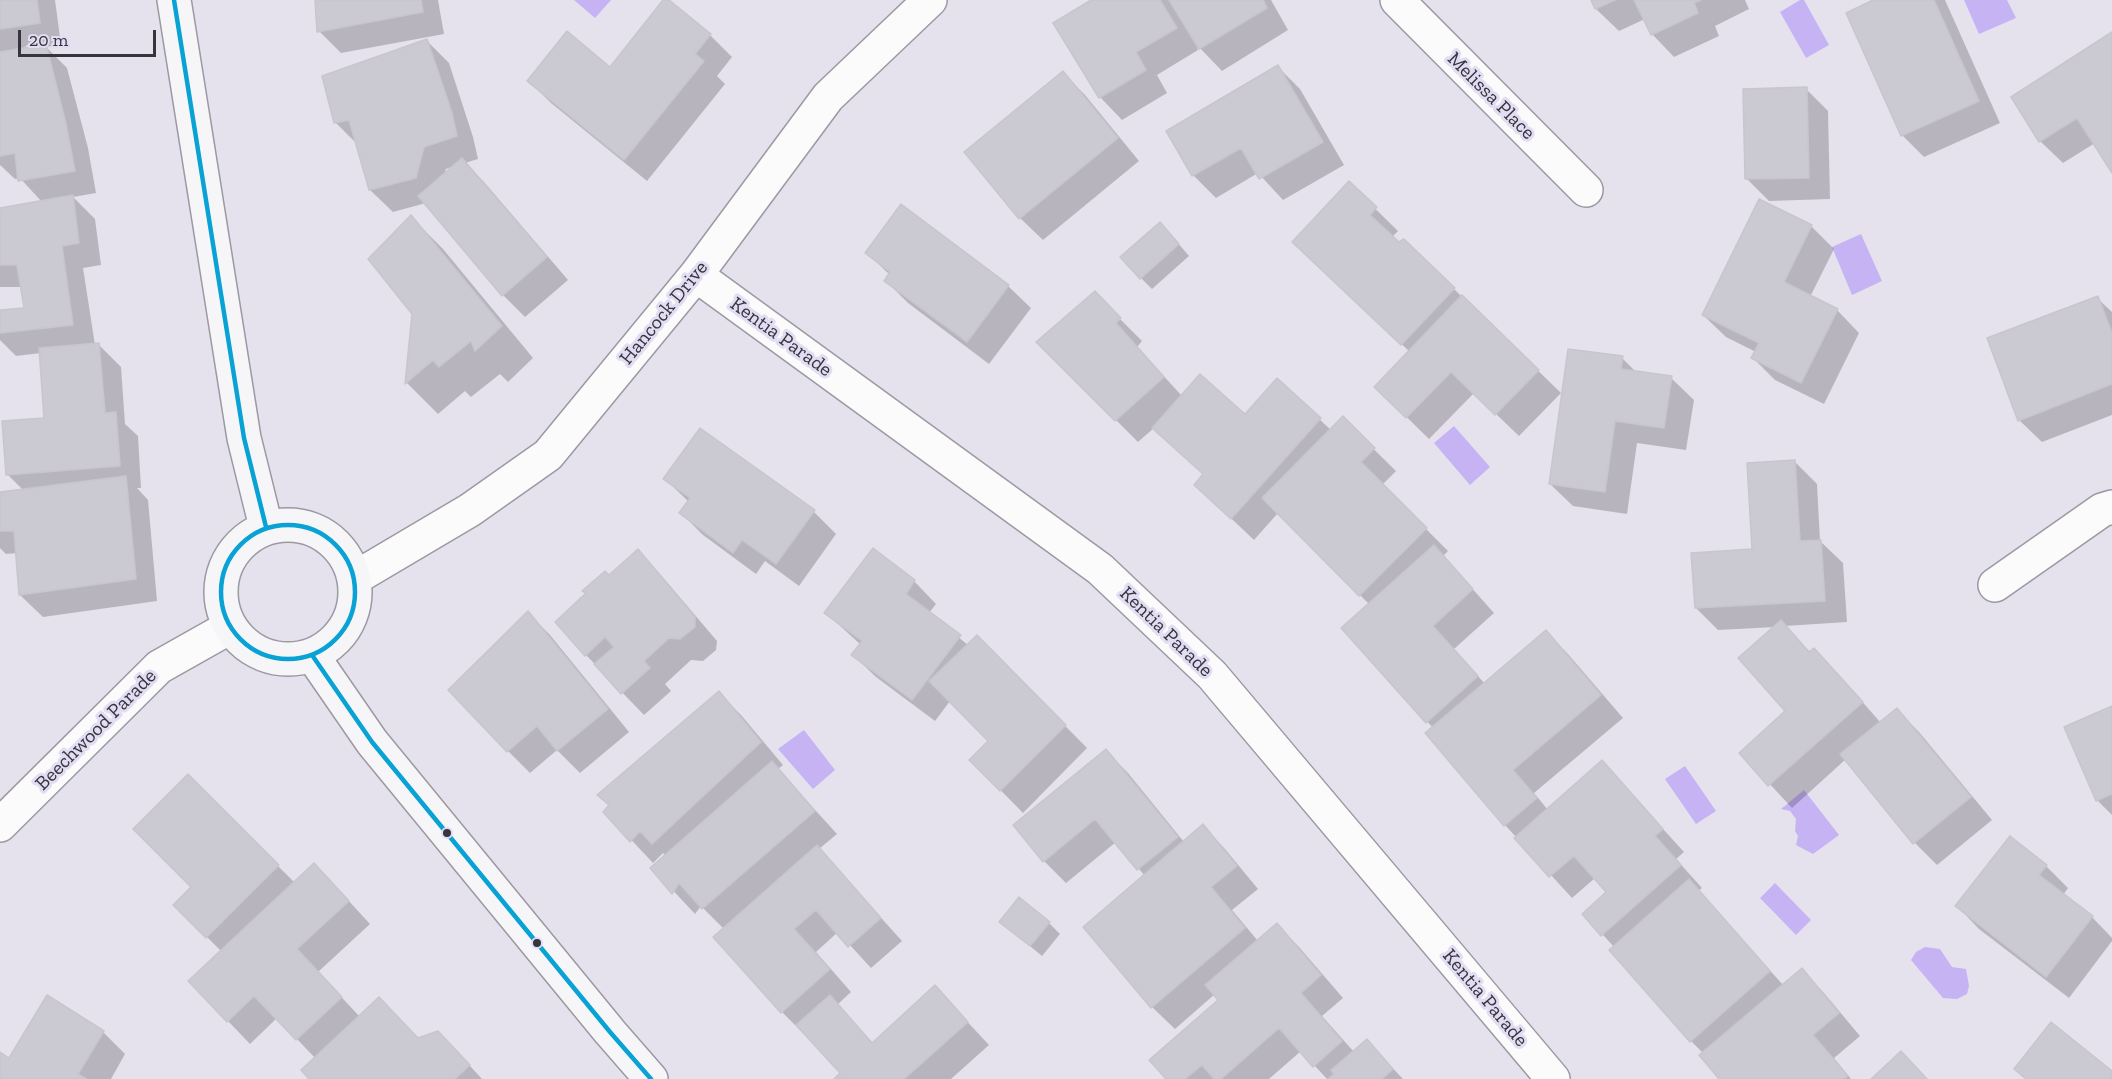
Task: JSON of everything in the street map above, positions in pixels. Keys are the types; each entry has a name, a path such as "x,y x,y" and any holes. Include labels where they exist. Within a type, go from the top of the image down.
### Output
{"main road":[{"path":"174,0 244,438 266,527"},
{"path":"289,524 312,528 332,539 347,557 355,578 356,598 351,618 341,635 326,649 306,658 284,660 263,655 244,643 230,627 222,608 221,588 225,568 235,551 249,537 266,527 289,524"},
{"path":"312,655 372,742 651,1079"}],"street":[{"name":"Hancock Drive","path":"355,578 470,510 548,455 696,275 828,97 930,0"},
{"name":"Melissa Place","path":"1397,0 1586,190"},
{"name":"Kentia Parade","path":"696,275 1101,569 1212,675 1552,1079"},
{"path":"1995,585 2102,510 2112,507"},
{"name":"Beechwood Parade","path":"0,825 159,667 230,627"}],"shaded area":[{"path":"574,0 611,0 595,18"},
{"path":"1804,0 1829,45 1806,58 1780,12"},
{"path":"1964,0 2007,0 2016,18 1979,34"},
{"path":"1861,234 1882,281 1852,295 1832,247"},
{"path":"1454,426 1490,467 1470,485 1434,443"},
{"path":"804,730 835,770 813,789 778,749"},
{"path":"1685,766 1716,811 1696,824 1665,779"},
{"path":"1804,790 1839,835 1813,854 1796,845 1798,836 1795,831 1796,819 1790,811 1781,809"},
{"path":"1775,883 1811,920 1796,935 1760,898"},
{"path":"1925,947 1940,949 1952,967 1966,969 1969,986 1967,994 1957,999 1943,998 1911,960 1916,952"}],"building":[{"path":"0,0 37,0 40,23 0,29"},
{"path":"315,0 421,0 423,12 317,32"},
{"path":"663,0 669,0 711,34 695,54 704,61 624,160 527,81 567,31 610,67"},
{"path":"1091,0 1160,0 1177,28 1136,52 1146,70 1099,98 1053,23"},
{"path":"1169,0 1263,0 1267,8 1199,49"},
{"path":"1591,0 1615,0 1595,9"},
{"path":"1634,0 1701,0 1694,3 1698,13 1651,35"},
{"path":"1873,0 1934,0 1979,101 1901,136 1846,13"},
{"path":"2112,32 2112,173 2077,118 2039,142 2011,97"},
{"path":"427,39 452,113 457,136 424,147 416,178 369,190 349,120 334,123 322,76"},
{"path":"46,44 75,171 18,181 15,153 0,156 0,52"},
{"path":"1278,65 1323,142 1259,179 1241,148 1192,176 1166,131"},
{"path":"1063,71 1118,138 1019,219 964,152"},
{"path":"1807,87 1809,178 1745,179 1743,89"},
{"path":"462,158 547,257 502,296 418,196"},
{"path":"1349,181 1377,207 1370,215 1399,242 1404,239 1455,288 1401,345 1292,242"},
{"path":"73,195 79,243 62,246 73,325 0,333 0,310 24,308 17,265 0,265 0,208"},
{"path":"1759,199 1812,225 1784,282 1838,309 1801,383 1751,358 1759,343 1702,315"},
{"path":"901,204 1009,285 967,342 884,281 890,272 865,253"},
{"path":"411,215 502,326 475,351 471,341 439,367 433,360 405,384 412,314 368,259"},
{"path":"1160,222 1179,244 1140,279 1120,257"},
{"path":"1095,291 1121,318 1116,323 1164,377 1115,421 1036,342"},
{"path":"1462,295 1539,370 1495,415 1451,372 1406,418 1374,387"},
{"path":"2098,296 2112,333 2112,384 2018,421 1987,338"},
{"path":"99,343 105,413 116,412 120,466 6,475 2,421 44,418 39,348"},
{"path":"1568,349 1623,356 1621,369 1672,376 1664,428 1615,421 1605,492 1549,484"},
{"path":"1200,374 1245,414 1277,378 1321,418 1231,519 1194,485 1203,474 1152,428"},
{"path":"1343,416 1375,448 1361,462 1427,528 1359,596 1262,498"},
{"path":"700,428 815,510 776,564 742,540 733,553 679,513 690,498 663,479"},
{"path":"1795,460 1800,541 1821,540 1825,601 1695,608 1691,553 1752,549 1747,463"},
{"path":"126,476 136,579 19,595 14,531 0,531 0,492"},
{"path":"1434,545 1473,589 1433,626 1478,676 1426,723 1341,628"},
{"path":"873,548 915,580 906,594 961,635 912,700 851,655 862,641 824,613"},
{"path":"638,549 695,617 695,627 680,639 669,638 644,661 650,668 621,694 594,664 614,647 605,637 585,656 555,622 586,593 582,591 605,571 609,575"},
{"path":"528,611 608,709 557,751 537,726 507,752 448,690"},
{"path":"1781,620 1809,652 1814,648 1863,702 1768,786 1739,753 1785,711 1738,658"},
{"path":"1546,630 1601,695 1513,770 1537,798 1504,826 1425,733"},
{"path":"977,635 1066,725 1000,791 969,760 988,741 929,681"},
{"path":"719,691 761,742 652,844 640,831 630,842 603,812 609,805 597,795"},
{"path":"2112,706 2112,794 2096,801 2064,727"},
{"path":"1897,708 1971,797 1913,844 1840,754"},
{"path":"1106,749 1178,837 1137,870 1095,819 1043,862 1013,825"},
{"path":"1602,760 1663,829 1655,836 1681,865 1601,936 1582,914 1606,892 1574,856 1549,877 1514,838"},
{"path":"772,761 815,811 702,909 679,883 672,894 650,868"},
{"path":"188,774 279,865 206,938 173,905 191,887 133,829"},
{"path":"1203,824 1237,866 1211,887 1245,928 1151,1008 1083,927"},
{"path":"2010,836 2047,865 2039,875 2093,916 2046,977 1955,906"},
{"path":"817,845 881,918 848,947 816,910 794,929 830,969 781,1013 713,937"},
{"path":"314,863 349,901 297,949 342,997 296,1040 254,996 227,1022 188,981"},
{"path":"1689,879 1770,971 1690,1042 1609,950"},
{"path":"1019,897 1050,922 1030,946 999,922"},
{"path":"1277,923 1321,975 1301,993 1342,1041 1313,1067 1279,1028 1221,1079 1214,1079 1202,1065 1185,1079 1166,1079 1149,1060 1218,1000 1205,985"},
{"path":"1802,968 1839,1013 1813,1035 1848,1076 1844,1079 1719,1079 1699,1055"},
{"path":"935,985 968,1022 904,1079 834,1079 840,1073 796,1025 830,995 872,1043"},
{"path":"47,995 104,1031 78,1074 86,1079 0,1079 0,1052 9,1058"},
{"path":"379,997 418,1038 438,1031 470,1065 455,1079 309,1079 301,1070"},
{"path":"2051,1022 2112,1071 2112,1079 2026,1079 2014,1069"},
{"path":"1367,1039 1393,1069 1382,1079 1328,1079 1334,1074 1331,1070"},
{"path":"1901,1051 1927,1079 1871,1079"}],"transit line":[{"path":"174,0 244,438 266,527"},
{"path":"288,525 314,530 336,544 350,566 355,592 350,618 336,640 314,654 288,659 262,654 240,640 226,618 221,592 226,566 240,544 262,530 288,525"},
{"path":"312,655 372,742 651,1079"}]}
